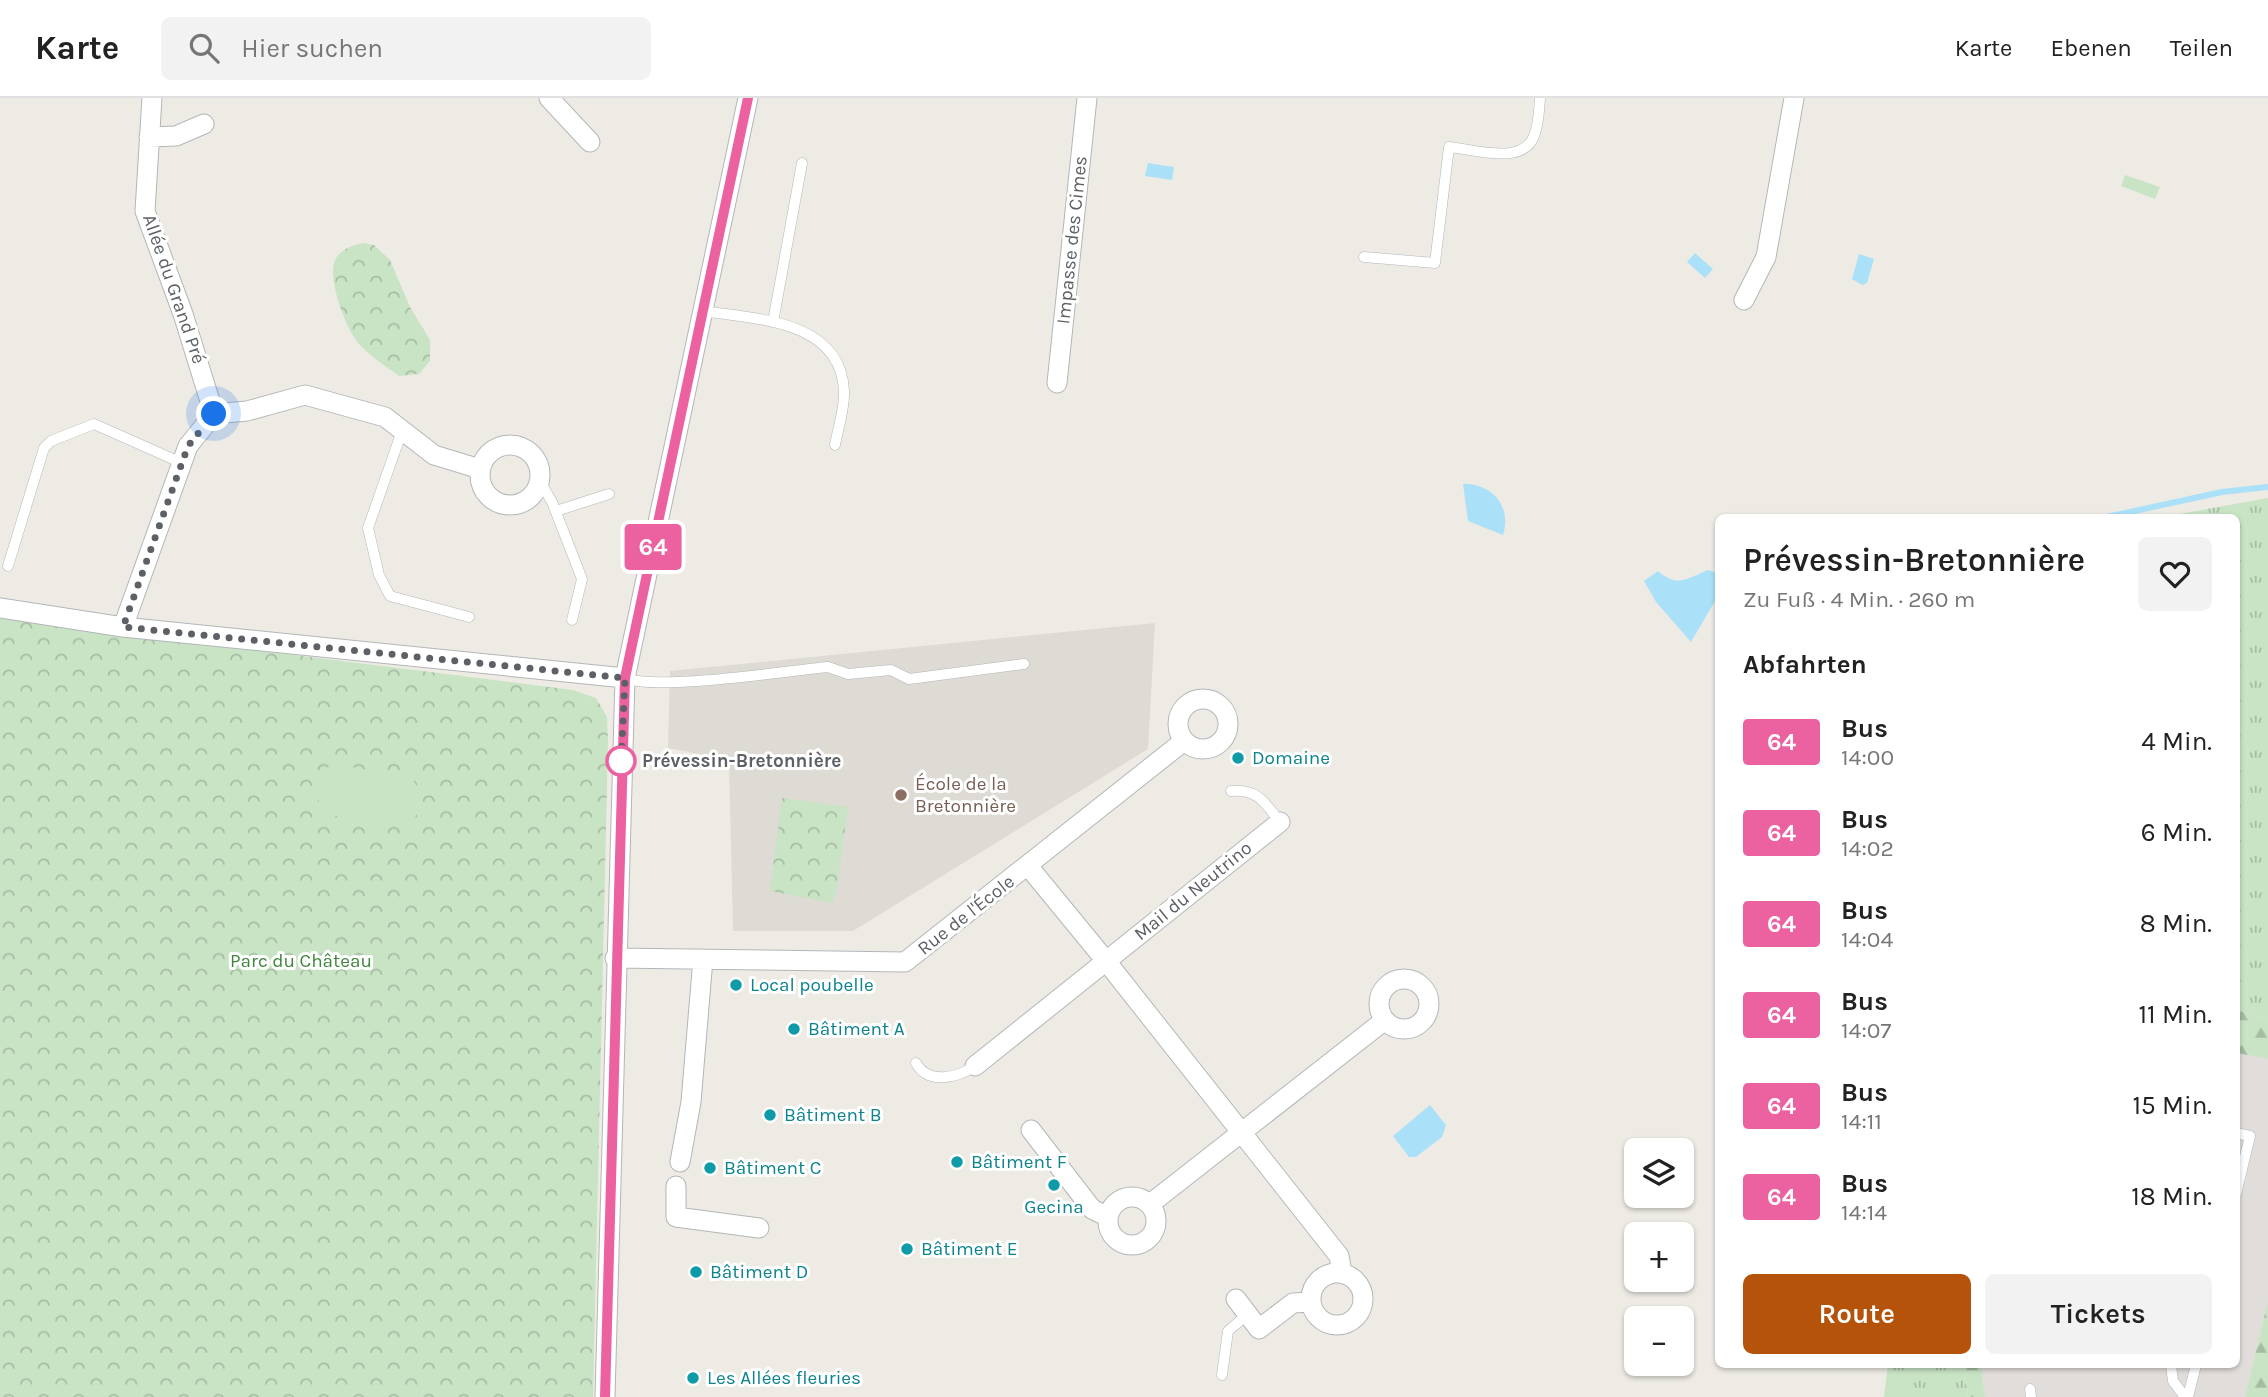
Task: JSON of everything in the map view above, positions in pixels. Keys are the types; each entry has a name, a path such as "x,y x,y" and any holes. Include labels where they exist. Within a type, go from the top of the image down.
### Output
{"street":[{"name":"Allée du Grand Pré","path":"152,98 145,211 183,314 214,414"},
{"path":"549,98 590,142"},
{"path":"605,1397 615,958 625,678 748,98"},
{"name":"Impasse des Cimes","path":"1057,383 1087,98"},
{"path":"1744,300 1766,257 1794,98"},
{"path":"149,137 176,136 204,124"},
{"path":"123,627 188,446 214,414 247,411 305,395 385,417 434,455 480,469"},
{"path":"515,445 533,456 538,465 540,481 531,497 520,504 499,504 483,490 480,469 489,453 498,447 515,445"},
{"path":"0,608 123,627 625,678"},
{"name":"Rue de l'École","path":"615,958 905,962 1184,741"},
{"name":"Mail du Neutrino","path":"975,1066 1280,822"},
{"path":"1028,866 1107,961 1339,1256 1342,1273"},
{"path":"680,1162 691,1102 704,959"},
{"path":"1150,1204 1385,1020"},
{"path":"1031,1130 1092,1209 1108,1217"},
{"path":"676,1186 676,1217 758,1228"},
{"path":"1136,1197 1150,1204 1157,1222 1149,1240 1130,1246 1113,1236 1108,1217 1110,1210 1121,1199 1136,1197"},
{"path":"1342,1273 1357,1282 1363,1298 1357,1315 1343,1325 1325,1323 1318,1318 1310,1301 1315,1282 1323,1276 1342,1273"},
{"path":"1242,1307 1259,1329 1293,1303 1310,1301"}],"lane":[{"path":"1364,257 1435,263 1449,147 1508,154 1520,152 1530,145 1535,134 1540,98"},
{"path":"773,322 802,163"},
{"path":"704,311 773,322 808,331 825,344 842,376 845,393 835,444"},
{"path":"8,566 44,448 51,441 94,424 182,463"},
{"path":"402,431 369,528 379,575 390,596 469,617"},
{"path":"540,481 556,512 582,579 572,620"},
{"path":"556,512 609,494"},
{"path":"625,678 637,683 828,667 848,674 891,670 909,679 1024,664"},
{"path":"1231,791 1246,789 1256,793 1280,822"},
{"path":"916,1063 921,1072 928,1076 959,1076 975,1066"},
{"path":"2240,1134 2250,1136 2240,1177"},
{"path":"1222,1375 1228,1331 1242,1307"},
{"path":"2171,1368 2173,1381 2187,1397"},
{"path":"2187,1397 2195,1368"}],"shaded area":[{"name":"École de la Bretonnière","path":"1155,623 1148,749 853,931 733,931 729,760 668,748 670,671"},
{"path":"2240,1054 2268,1059 2268,1301 2245,1397 1985,1397 1981,1368 2240,1368"}],"green space":[{"path":"2125,175 2160,187 2155,199 2121,186"},
{"path":"363,243 374,245 390,260 410,307 430,340 430,361 419,374 399,376 374,357 355,338 344,317 335,290 333,266 341,252"},
{"path":"2268,498 2268,1020 2240,1011 2240,514 2179,514"},
{"name":"Parc du Château","path":"0,618 573,690 596,698 607,717 608,742 593,1397 0,1397"},
{"path":"336,764 413,779 419,790 418,813 410,822 398,826 332,815 322,809 313,786 326,768"},
{"path":"782,798 848,807 837,888 832,903 770,891"},
{"path":"2240,1011 2268,1020 2268,1059 2240,1054"},
{"path":"2268,1301 2268,1397 2245,1397"},
{"path":"1888,1368 1964,1368 1968,1397 1884,1397"},
{"path":"1964,1368 1981,1368 1985,1397 1968,1397"}],"water":[{"path":"1148,163 1174,167 1172,180 1145,176"},
{"path":"1695,253 1713,269 1705,278 1687,262"},
{"path":"1859,254 1874,259 1867,283 1862,285 1852,279"},
{"path":"1463,484 1483,487 1497,498 1505,515 1503,535 1468,521"},
{"path":"1708,570 1715,572 1715,601 1691,642 1656,602 1644,581 1658,571 1677,581"},
{"path":"1430,1105 1446,1125 1442,1137 1416,1157 1409,1157 1393,1136"}],"waterway":[{"path":"2120,514 2222,492 2268,487"}],"bus line":[{"name":"64","path":"605,1397 621,735 625,678 748,98"}],"place":[{"name":"Domaine","path":"1238,758"},
{"name":"Prévessin-Bretonnière","path":"621,761"},
{"name":"École de la Bretonnière","path":"901,795"},
{"name":"Local poubelle","path":"736,985"},
{"name":"Bâtiment A","path":"794,1029"},
{"name":"Bâtiment B","path":"770,1115"},
{"name":"Bâtiment F","path":"957,1162"},
{"name":"Bâtiment C","path":"710,1168"},
{"name":"Gecina","path":"1054,1185"},
{"name":"Bâtiment E","path":"907,1249"},
{"name":"Bâtiment D","path":"696,1272"},
{"name":"Les Allées fleuries","path":"693,1378"}],"route":[{"path":"214,414 188,446 123,627 580,676 625,678 621,764 621,761"}]}
